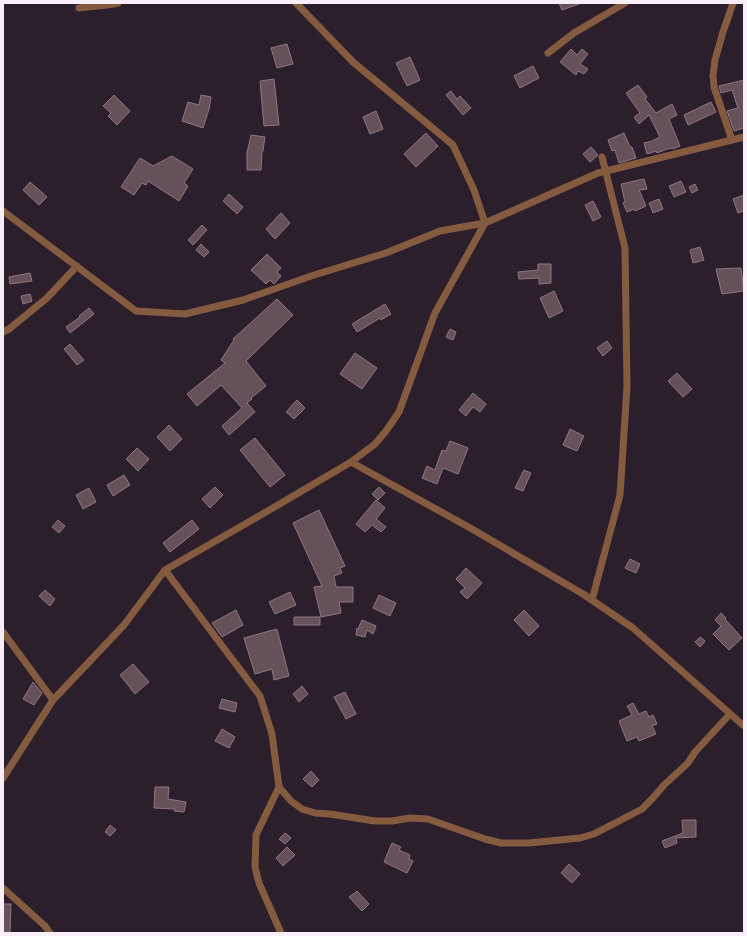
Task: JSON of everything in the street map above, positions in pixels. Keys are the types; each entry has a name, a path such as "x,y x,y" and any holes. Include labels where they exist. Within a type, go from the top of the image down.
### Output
{"street":[{"path":"79,8 118,3"},
{"path":"3,778 53,700 124,625 165,570 351,462 375,444 399,412 435,313 485,223 474,190 453,145 353,62 296,3"},
{"path":"548,53 574,33 625,3"},
{"path":"732,140 714,87 713,76 715,60 733,3"},
{"path":"3,211 136,311 185,314 243,300 311,276 386,253 440,231 485,223 598,173 744,137"},
{"path":"592,600 620,495 628,387 625,248 602,157"},
{"path":"3,332 9,329 46,298 77,266"},
{"path":"351,462 472,529 592,600 633,628 744,726"},
{"path":"165,570 260,696 272,734 279,787 291,801 302,809 315,813 375,821 392,821 410,818 428,819 501,843 529,843 580,838 594,834 642,808 688,763 695,752 730,714"},
{"path":"3,632 53,700"},
{"path":"279,787 256,835 255,867 258,883 281,933"},
{"path":"3,888 45,926 50,933"}],"building":[{"path":"559,3 579,3 579,4 562,10"},
{"path":"287,44 293,64 277,68 271,48"},
{"path":"571,49 577,55 582,49 588,54 580,64 588,69 584,74 578,71 576,75 560,62"},
{"path":"410,57 420,80 407,86 396,63"},
{"path":"533,66 539,78 520,88 514,76"},
{"path":"274,79 279,125 264,126 260,81"},
{"path":"744,80 744,128 734,131 727,111 738,108 732,90 721,93 719,86"},
{"path":"638,85 647,97 645,99 656,113 672,104 677,115 669,119 680,146 657,153 656,151 647,154 644,143 660,137 649,115 639,124 634,117 640,113 626,93"},
{"path":"451,91 457,99 460,96 471,108 463,115 446,95"},
{"path":"114,95 130,111 117,125 108,116 111,113 103,106"},
{"path":"201,95 211,97 203,128 182,121 188,102 199,105"},
{"path":"711,102 716,112 688,125 684,115"},
{"path":"376,111 383,129 370,134 363,117"},
{"path":"426,133 438,146 416,167 404,154"},
{"path":"624,133 636,158 619,163 615,150 612,151 608,140"},
{"path":"251,135 265,137 262,151 261,170 247,170 247,153"},
{"path":"591,147 598,155 590,162 583,154"},
{"path":"172,156 193,169 184,183 188,186 179,201 148,181 146,185 142,183 134,195 121,187 140,158 153,166"},
{"path":"644,179 647,189 639,190 646,206 635,211 634,209 627,212 623,203 625,202 621,184"},
{"path":"681,181 686,192 674,197 669,186"},
{"path":"30,182 47,197 39,205 23,190"},
{"path":"695,184 698,190 692,193 689,187"},
{"path":"229,194 243,207 237,214 223,201"},
{"path":"744,195 744,211 738,213 733,199"},
{"path":"659,199 663,209 653,213 649,203"},
{"path":"593,201 601,217 593,221 585,205"},
{"path":"281,213 290,223 275,239 266,229"},
{"path":"202,225 207,230 193,245 188,240"},
{"path":"201,244 209,252 204,257 196,250"},
{"path":"700,247 704,260 693,263 690,250"},
{"path":"267,254 281,268 277,272 281,276 274,284 270,280 266,284 251,270"},
{"path":"538,264 551,264 551,283 539,284 539,278 519,279 518,272 538,270"},
{"path":"741,268 744,291 722,294 716,269"},
{"path":"30,273 32,281 10,284 9,277"},
{"path":"554,291 563,311 549,318 540,298"},
{"path":"30,294 32,301 23,304 21,296"},
{"path":"277,299 293,315 246,361 266,386 247,403 255,412 229,435 222,426 242,408 221,385 197,406 187,394 225,363 221,360 234,340 233,339"},
{"path":"385,304 391,314 381,320 380,318 357,332 352,324"},
{"path":"89,308 94,314 70,333 66,327 80,317 79,316"},
{"path":"450,329 456,332 453,340 446,337"},
{"path":"607,341 612,348 603,356 597,348"},
{"path":"70,344 84,360 77,365 64,349"},
{"path":"355,353 377,368 362,389 340,374"},
{"path":"677,373 692,389 683,397 668,381"},
{"path":"473,393 486,404 480,412 473,407 466,416 459,410"},
{"path":"297,400 305,408 294,419 286,412"},
{"path":"169,425 182,439 170,451 157,437"},
{"path":"570,429 584,436 577,451 563,445"},
{"path":"255,438 285,475 270,487 240,450"},
{"path":"450,441 468,448 458,474 443,468 437,484 422,478 427,466 435,470 442,450 446,451"},
{"path":"137,448 149,459 138,471 126,459"},
{"path":"524,470 531,473 523,491 515,488"},
{"path":"124,475 130,485 113,496 107,485"},
{"path":"215,487 223,495 210,508 202,499"},
{"path":"379,487 385,493 378,500 372,494"},
{"path":"89,488 96,502 83,509 76,495"},
{"path":"376,500 385,508 376,519 386,527 381,532 372,525 365,532 356,524"},
{"path":"319,510 345,566 340,568 342,573 334,576 336,587 353,587 353,602 339,602 341,613 321,617 314,587 322,586 293,523"},
{"path":"58,520 65,526 59,533 52,527"},
{"path":"192,520 199,529 170,552 163,543"},
{"path":"630,559 640,564 636,573 625,568"},
{"path":"466,568 482,583 467,599 460,592 465,588 456,579"},
{"path":"45,590 55,599 50,606 39,596"},
{"path":"290,592 296,605 275,614 269,602"},
{"path":"379,595 396,603 390,616 373,608"},
{"path":"236,610 243,625 222,637 212,623"},
{"path":"524,610 539,626 529,636 514,620"},
{"path":"721,613 742,638 729,650 713,634 721,626 715,620"},
{"path":"294,617 320,617 320,625 294,625"},
{"path":"362,620 376,626 373,634 367,630 365,637 356,635 357,628 358,629"},
{"path":"277,629 289,676 274,680 272,669 255,674 244,638"},
{"path":"700,637 705,641 700,647 695,642"},
{"path":"133,664 149,682 135,694 120,675"},
{"path":"33,682 42,693 34,705 23,699"},
{"path":"302,686 308,694 299,702 293,694"},
{"path":"345,692 356,714 346,719 334,697"},
{"path":"222,699 237,703 235,712 219,708"},
{"path":"633,703 639,714 646,711 649,717 653,715 657,724 652,726 656,734 639,741 637,737 627,741 619,721 632,715 627,706"},
{"path":"222,729 235,737 229,748 215,741"},
{"path":"311,771 319,780 312,787 303,779"},
{"path":"155,787 169,787 168,799 186,802 184,812 174,811 175,809 154,808"},
{"path":"682,820 696,820 696,837 676,838 677,843 665,848 662,841 683,833"},
{"path":"110,825 116,830 110,836 105,832"},
{"path":"285,833 291,838 285,844 279,839"},
{"path":"392,843 401,847 399,850 410,855 409,859 413,861 407,873 384,862"},
{"path":"287,847 295,855 283,866 276,858"},
{"path":"569,864 580,874 572,883 561,873"},
{"path":"357,891 369,904 362,911 349,897"},
{"path":"3,904 11,904 10,933 3,933"}]}
